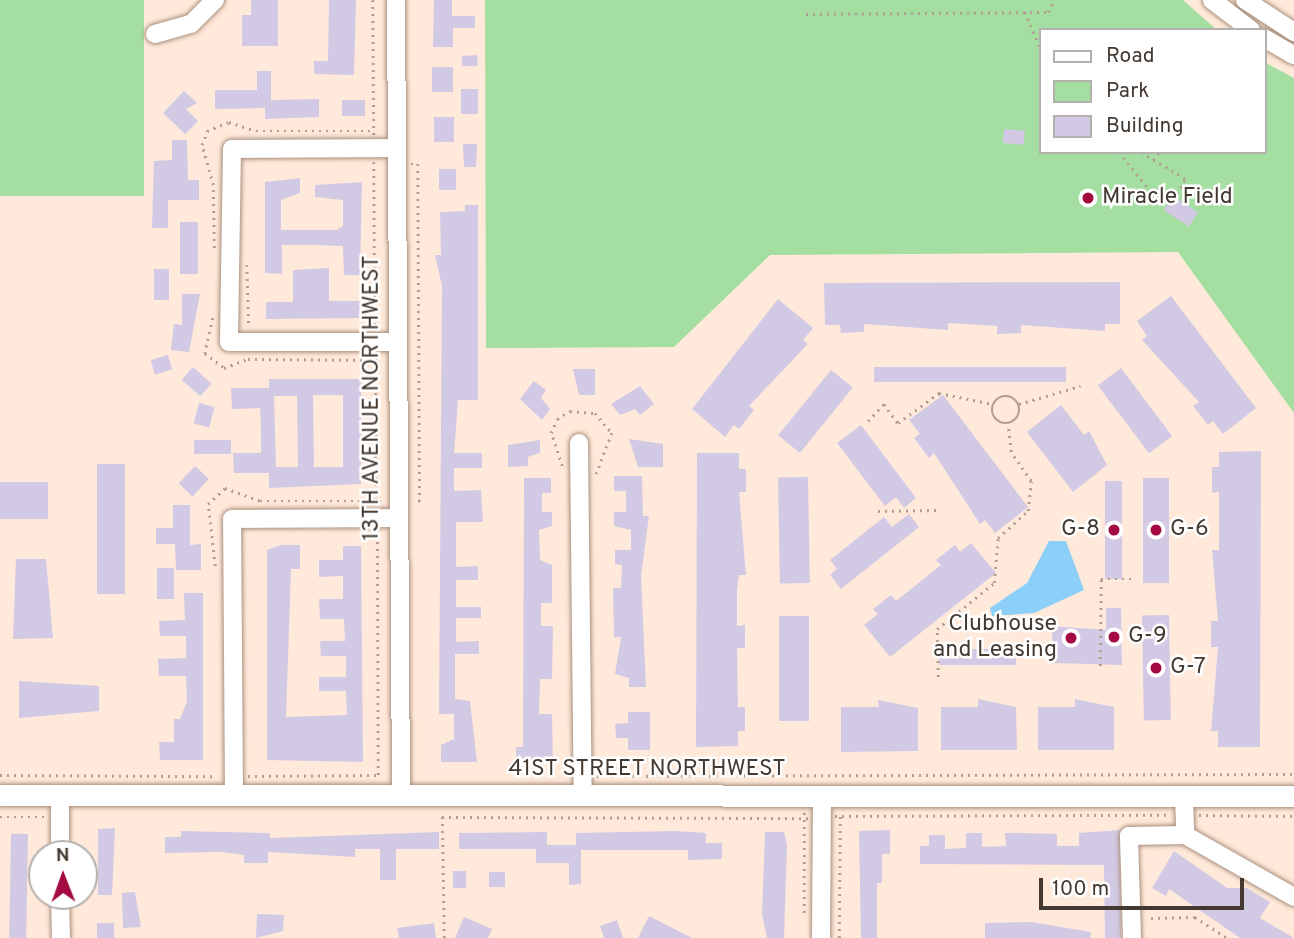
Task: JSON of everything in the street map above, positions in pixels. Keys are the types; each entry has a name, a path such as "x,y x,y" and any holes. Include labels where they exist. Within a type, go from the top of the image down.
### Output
{"main road":[{"name":"41ST STREET NORTHWEST","path":"0,795 583,797 821,807 1184,806 1294,796"}],"street":[{"path":"155,34 191,24 215,0"},
{"name":"13TH AVENUE NORTHWEST","path":"396,0 401,796"},
{"path":"1212,0 1248,28"},
{"path":"1245,0 1294,32"},
{"path":"1266,39 1294,55"},
{"path":"397,148 232,149 229,342 397,342"},
{"path":"579,443 583,797"},
{"path":"234,796 232,519 398,518"},
{"path":"60,795 60,840"},
{"path":"1184,806 1185,835"},
{"path":"821,807 821,938"},
{"path":"1132,938 1129,836 1185,835 1294,897"},
{"path":"60,910 61,938"}],"path":[{"path":"214,263 214,185 202,145 207,131 229,122 256,131 374,131 373,0"},
{"path":"806,14 1048,12 1054,0"},
{"path":"1025,12 1038,42"},
{"path":"1121,154 1160,203 1169,190 1177,194 1185,179 1143,154"},
{"path":"1153,160 1158,154"},
{"path":"373,164 374,327"},
{"path":"418,164 420,501"},
{"path":"214,315 205,353 224,368 248,359 376,360 376,501 260,501 225,488 208,505 216,576"},
{"path":"1008,425 993,416 993,404 1002,396 1019,404 1080,386"},
{"path":"868,421 884,404 898,423 939,393 993,404"},
{"path":"1008,425 1018,417 1019,404"},
{"path":"938,677 937,629 994,583 998,538 1028,510 1031,481 1011,452 1008,425"},
{"path":"878,511 937,510"},
{"path":"250,776 378,775 377,533"},
{"path":"1100,666 1101,579 1132,579"},
{"path":"0,775 218,776 218,763"},
{"path":"595,776 1294,774"},
{"path":"821,807 840,816 1184,806 1294,816"},
{"path":"839,938 840,816"},
{"path":"0,817 43,817"},
{"path":"444,938 442,817 804,818 804,925"},
{"path":"1151,918 1195,917 1226,937"}],"green space":[{"path":"0,0 144,0 144,196 0,196"},
{"path":"485,0 1183,0 1215,28 1038,28 1038,154 1266,154 1266,63 1294,78 1294,413 1178,252 770,255 674,347 486,348"}],"water":[{"path":"1049,541 1066,541 1084,590 1034,613 992,616 990,608 1027,583"}],"building":[{"path":"251,0 278,0 278,46 242,46 242,15 251,15"},
{"path":"329,0 356,0 354,75 314,74 314,61 328,61"},
{"path":"434,0 452,0 452,16 475,16 475,28 453,28 453,47 433,47"},
{"path":"477,55 478,66 462,66 462,56"},
{"path":"432,67 453,67 453,92 432,92"},
{"path":"257,71 271,71 271,100 319,99 319,117 265,119 265,108 215,109 215,90 257,90"},
{"path":"461,89 478,89 478,114 461,114"},
{"path":"184,91 197,103 186,109 198,121 185,134 163,113"},
{"path":"342,100 365,100 365,116 342,116"},
{"path":"434,117 454,117 454,142 434,142"},
{"path":"1004,129 1025,131 1024,145 1003,143"},
{"path":"172,140 187,140 188,180 199,180 199,200 168,200 168,228 152,228 154,161 172,160"},
{"path":"463,144 477,144 476,167 464,167"},
{"path":"439,169 456,169 456,190 439,190"},
{"path":"300,178 300,193 281,200 281,230 337,230 343,226 343,200 315,197 315,185 362,182 360,275 344,275 343,246 315,245 282,245 282,274 265,273 265,182"},
{"path":"1173,196 1198,212 1189,227 1164,210"},
{"path":"465,205 478,205 478,400 458,400 454,453 482,453 482,468 454,468 454,491 481,490 483,522 456,522 456,567 478,566 478,580 456,580 456,607 481,607 481,618 456,618 456,642 479,641 479,654 455,654 455,699 470,701 477,762 441,762 441,745 454,739 454,714 439,714 442,286 435,255 441,255 440,212 465,211"},
{"path":"180,222 198,222 198,274 180,274"},
{"path":"329,268 329,301 360,301 360,318 266,319 266,302 293,302 293,270"},
{"path":"154,269 169,269 169,300 154,300"},
{"path":"1120,282 1120,324 1105,324 1105,331 1021,325 1021,333 997,334 997,326 948,323 948,330 864,324 864,332 841,333 840,325 825,325 824,283"},
{"path":"182,294 200,294 189,352 171,350 174,324 182,325"},
{"path":"1171,296 1256,408 1223,434 1213,421 1208,425 1193,406 1199,402 1142,340 1147,336 1137,321"},
{"path":"778,299 813,328 803,340 808,344 749,406 754,410 739,429 734,425 725,437 692,409"},
{"path":"168,355 172,369 155,374 151,360"},
{"path":"193,367 212,384 200,396 182,380"},
{"path":"874,367 1066,367 1066,382 874,382"},
{"path":"1121,368 1172,436 1149,453 1098,385"},
{"path":"573,369 595,369 595,395 579,395"},
{"path":"831,370 853,388 800,453 778,435"},
{"path":"269,379 361,379 361,484 269,488 269,473 234,473 233,453 261,453 261,426 260,408 232,409 231,388 269,388","holes":["313,395 343,395 343,467 314,467","274,396 297,396 298,467 276,467"]},
{"path":"534,381 546,390 541,398 550,409 542,420 520,399"},
{"path":"640,386 654,404 640,415 635,409 620,415 611,404"},
{"path":"943,395 1028,507 995,533 985,520 980,524 934,453 929,458 914,438 920,434 909,420"},
{"path":"199,403 214,407 209,427 194,423"},
{"path":"1061,405 1084,435 1089,431 1107,465 1073,492 1027,432"},
{"path":"861,425 916,498 904,508 896,497 885,506 837,443"},
{"path":"629,439 663,444 663,467 638,467"},
{"path":"194,440 231,440 231,454 194,454"},
{"path":"540,440 540,453 528,457 528,466 508,467 508,445"},
{"path":"1261,451 1260,747 1218,747 1218,731 1211,731 1218,647 1211,647 1211,621 1218,621 1212,550 1219,550 1219,492 1212,493 1212,467 1219,467 1219,452"},
{"path":"697,453 739,453 739,469 746,469 746,492 739,492 746,575 739,575 737,590 737,626 745,625 745,648 737,648 738,707 745,707 745,731 738,731 738,746 696,747"},
{"path":"97,464 125,464 125,594 97,594"},
{"path":"195,466 209,479 193,497 179,484"},
{"path":"614,476 642,476 643,516 649,516 641,576 646,687 629,687 629,678 615,674 621,637 614,637 613,588 621,588 622,565 615,564 615,550 631,550 631,530 614,526 614,512 626,512 626,491 614,491"},
{"path":"808,477 810,583 780,584 778,478"},
{"path":"524,478 551,478 551,493 542,493 542,512 552,512 552,526 539,530 540,560 552,565 552,603 541,603 541,626 553,626 552,679 540,679 539,714 552,714 553,763 516,763 516,747 523,747"},
{"name":"G-6","path":"1143,478 1169,478 1169,583 1143,583"},
{"name":"G-8","path":"1105,481 1122,481 1122,579 1105,579"},
{"path":"0,482 48,482 48,519 0,519"},
{"path":"173,505 190,505 190,545 201,544 201,570 176,570 175,544 156,544 156,528 173,528"},
{"path":"909,514 919,527 841,589 830,575 837,569 830,560 884,517 892,527"},
{"path":"971,543 996,573 890,657 864,625 878,614 873,609 891,595 896,601 941,565 936,560 955,545 960,552"},
{"path":"281,545 300,545 300,569 291,569 286,717 347,715 346,691 319,691 319,677 346,677 346,656 321,656 320,641 345,641 344,619 320,619 319,599 343,599 343,576 319,577 319,560 343,560 343,546 361,546 363,762 267,760 267,550"},
{"path":"16,559 46,559 53,638 13,639"},
{"path":"157,568 174,568 174,599 157,599"},
{"path":"184,593 203,593 203,760 160,760 159,742 174,742 174,719 180,719 187,701 186,676 159,676 158,659 186,658 186,636 160,636 159,621 185,620"},
{"path":"1106,608 1121,608 1122,665 1055,663 1051,626 1106,630"},
{"name":"G-7","path":"1142,615 1169,615 1171,720 1144,720"},
{"path":"779,616 809,616 809,721 779,721"},
{"path":"939,649 1016,649 1016,665 939,665"},
{"path":"19,681 99,686 99,711 19,718"},
{"path":"978,699 1016,707 1017,750 941,750 941,707 978,707"},
{"path":"1075,699 1114,707 1114,750 1038,750 1038,707 1075,707"},
{"path":"878,700 918,708 918,751 841,752 841,707 879,707"},
{"path":"628,712 650,712 650,750 628,750 628,738 616,738 615,724 628,723"},
{"path":"115,828 112,895 98,895 98,829"},
{"path":"890,830 890,854 882,854 882,883 877,883 877,938 861,938 859,831"},
{"path":"1120,830 1121,938 1105,938 1104,865 920,864 920,846 929,846 929,835 945,835 945,849 966,848 966,833 982,833 982,847 1006,846 1005,833 1057,834 1057,846 1079,846 1079,833"},
{"path":"181,831 270,833 270,838 439,832 439,849 396,849 396,880 380,880 380,849 355,849 355,857 268,852 268,863 244,863 244,855 220,852 165,853 165,837 181,837"},
{"path":"547,832 547,845 576,845 576,833 706,833 706,843 722,843 722,859 688,860 688,850 581,850 581,884 569,885 569,863 536,863 536,849 459,849 459,833"},
{"path":"765,832 784,832 787,845 784,938 767,938 762,914"},
{"path":"11,834 28,834 26,938 9,938"},
{"path":"1174,851 1227,888 1247,888 1270,902 1260,918 1294,938 1240,938 1169,889 1166,896 1152,888"},
{"path":"453,871 466,871 466,888 453,888"},
{"path":"489,872 505,872 505,887 489,887"},
{"path":"135,892 141,927 123,928 122,893"},
{"path":"257,914 284,915 283,931 256,938"},
{"path":"649,916 692,938 638,938"},
{"path":"464,917 492,929 488,938 455,938"},
{"path":"617,920 623,938 604,938 600,926"},
{"path":"1031,922 1091,932 1090,938 985,938 985,923"},
{"path":"97,923 114,923 114,938 97,938"},
{"path":"434,923 436,938 399,938 397,928"}],"place":[{"name":"Miracle Field","path":"1088,198"},
{"name":"G-8","path":"1114,530"},
{"name":"G-6","path":"1156,530"},
{"name":"G-9","path":"1114,637"},
{"name":"Clubhouse and Leasing","path":"1071,638"},
{"name":"G-7","path":"1156,668"}]}
